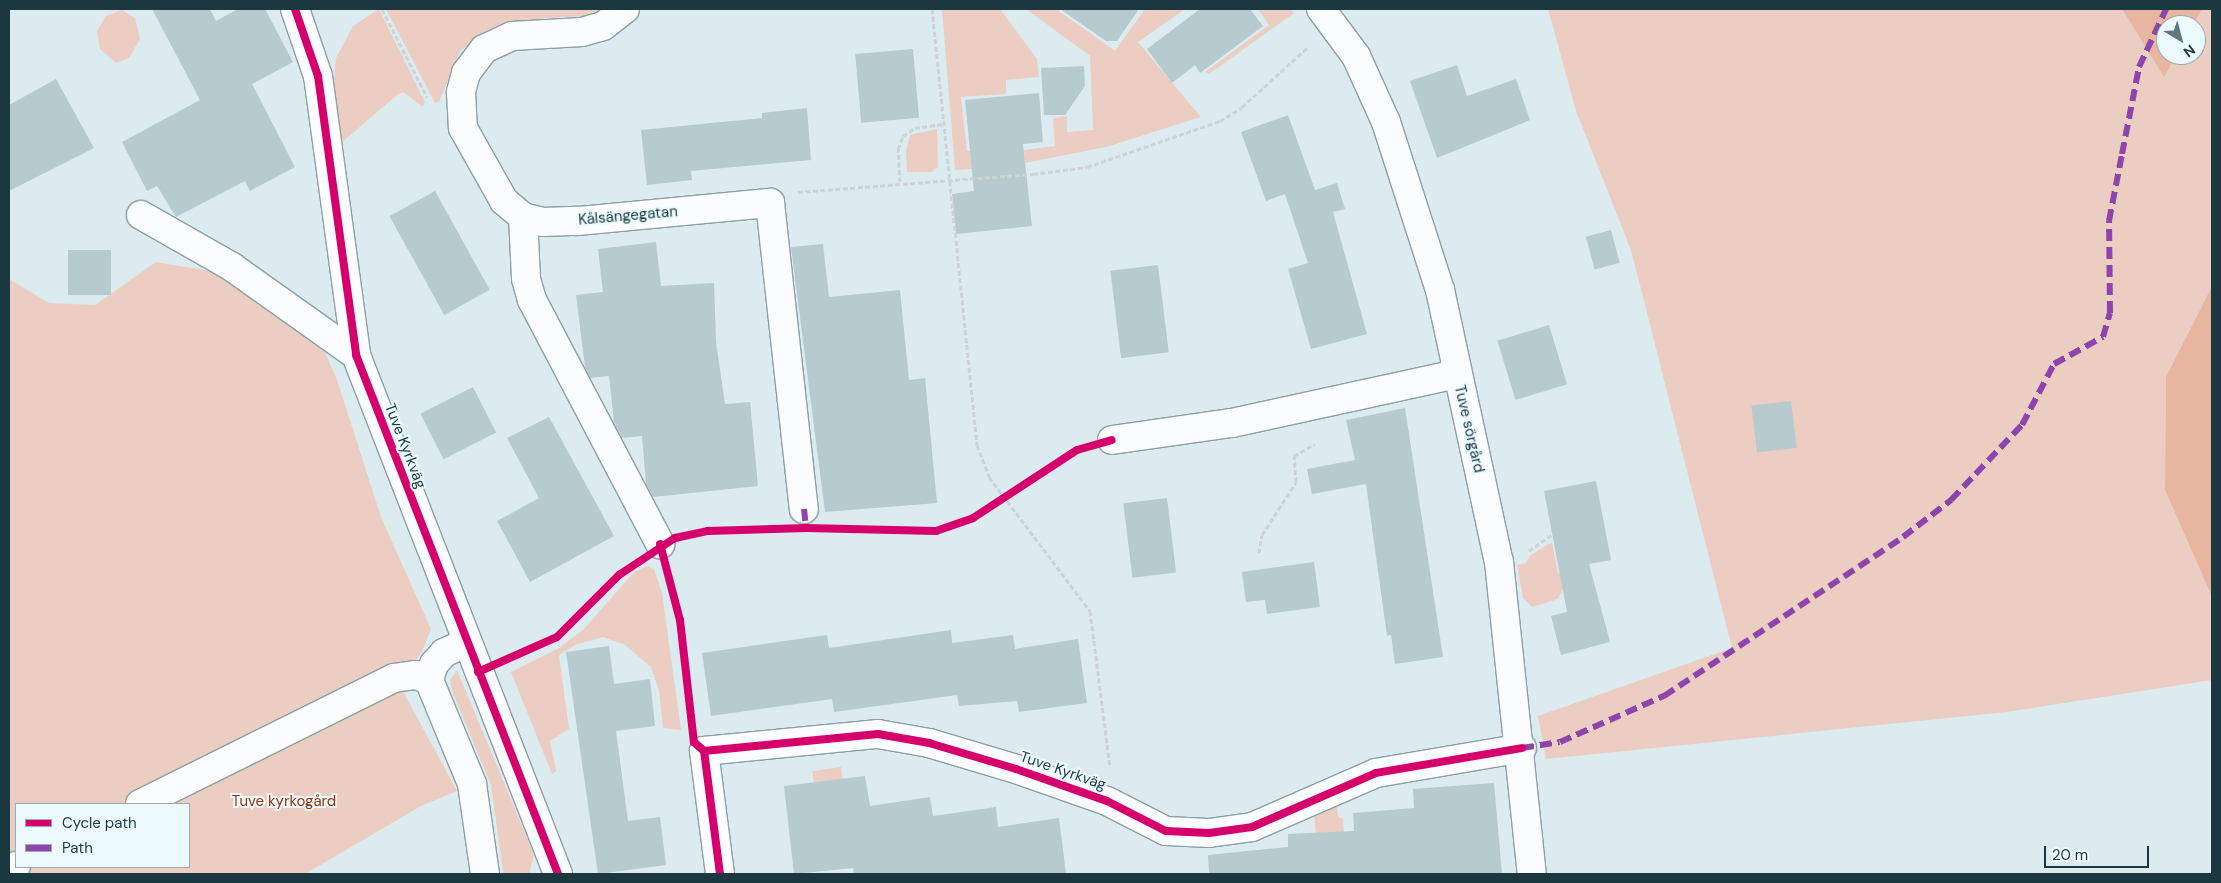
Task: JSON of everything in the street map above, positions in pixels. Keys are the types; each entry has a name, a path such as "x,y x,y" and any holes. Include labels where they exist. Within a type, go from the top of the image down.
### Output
{"street":[{"name":"Tuve Kyrkväg","path":"295,9 318,76 356,355 466,643 558,874"},
{"name":"Kålsängegatan","path":"625,9 603,26 582,32 512,36 484,49 466,73 461,92 463,128 504,200 524,217 543,222 578,221 770,203"},
{"name":"Tuve sörgård","path":"1328,16 1356,56 1386,122 1440,290 1499,562 1522,748 1532,874"},
{"path":"770,203 804,509"},
{"path":"141,215 232,267 356,355"},
{"path":"524,217 526,279 532,300 660,544"},
{"path":"1112,440 1232,423 1457,374"},
{"path":"466,643 444,653 434,664 429,680 472,784 485,874"},
{"path":"142,803 394,678 416,675 429,680"},
{"name":"Tuve Kyrkväg","path":"720,874 704,751 878,734 930,743 1107,801 1166,831 1209,833 1252,827 1376,773 1522,748"}],"path":[{"path":"382,9 431,104"},
{"path":"932,9 948,180 977,446 989,477 1090,611 1110,768 1107,801"},
{"path":"770,203 795,192 900,182 948,180 1088,166 1196,131 1242,107 1328,16"},
{"path":"900,182 898,149 904,136 916,128 943,124"},
{"path":"1259,553 1262,536 1296,482 1294,456 1315,444"}],"green space":[{"path":"379,9 425,102 423,107 403,92 341,143 334,83 336,58 353,26"},
{"path":"386,9 604,9 587,16 545,18 496,26 460,51 439,102 435,103"},
{"path":"942,9 1000,9 1037,59 1039,77 1006,80 1006,94 961,97 967,151 1012,148 1013,166 955,170"},
{"path":"1026,9 1056,9 1115,51 1145,9 1185,9 1138,42 1201,117 1106,147 1025,163 1024,150 1055,146 1053,118 1067,116 1067,132 1093,130 1090,56"},
{"path":"1258,9 1290,9 1294,13 1209,74 1205,72 1269,25"},
{"path":"1548,9 2122,9 2164,77 2171,65 2206,65 2206,15 2199,15 2202,9 2212,9 2212,286 2166,377 2165,490 2212,597 2212,680 2007,712 1546,759 1538,716 1732,648 1631,250 1576,111"},
{"path":"122,10 135,18 140,39 129,58 116,63 100,49 97,31 106,16"},
{"path":"937,129 938,167 931,172 907,172 906,151 910,135"},
{"name":"Tuve kyrkogård","path":"156,262 216,272 317,334 337,380 381,517 431,629 422,652 399,684 457,791 421,806 305,874 9,874 9,279 49,303 95,305"},
{"path":"1552,542 1558,573 1571,571 1558,599 1532,607 1523,598 1517,565 1526,563 1531,555"},
{"path":"647,566 654,569 662,593 681,730 663,728 659,691 651,667 625,645 603,637 575,645 559,655 569,729 550,741 556,771 552,774 511,672 559,648 584,629 634,572"},
{"path":"457,670 534,855 529,874 504,874 491,785 453,693 450,680"},
{"path":"841,767 846,804 817,808 812,771"},
{"path":"1337,804 1338,817 1343,819 1345,856 1318,858 1314,814"}],"shaded area":[{"path":"2122,9 2202,9 2199,15 2156,15 2156,64"},
{"path":"2157,65 2171,65 2164,77"},
{"path":"2212,286 2212,597 2165,490 2166,377"}],"building":[{"path":"152,9 210,9 216,21 238,9 265,9 293,62 252,84 295,167 250,191 245,181 176,217 157,186 147,191 122,142 200,100"},
{"path":"1060,9 1139,9 1117,41 1106,41"},
{"path":"1200,9 1250,9 1263,26 1200,73 1195,65 1172,83 1147,49"},
{"path":"913,49 919,118 861,123 855,54"},
{"path":"1457,65 1467,96 1516,79 1530,120 1437,158 1410,81"},
{"path":"1084,66 1085,86 1065,115 1044,115 1041,68"},
{"path":"56,79 94,148 9,191 9,105"},
{"path":"1039,93 1043,142 1023,144 1032,226 956,234 952,194 974,191 965,100"},
{"path":"807,108 811,160 691,171 692,180 647,185 641,130 762,118 762,113"},
{"path":"1288,115 1315,190 1337,183 1345,209 1333,212 1367,334 1311,349 1288,269 1308,263 1285,194 1266,201 1241,132"},
{"path":"435,191 490,290 444,315 390,216"},
{"path":"1611,230 1620,263 1595,270 1586,237"},
{"path":"656,242 661,286 714,283 716,342 725,404 750,402 758,486 653,497 646,484 642,436 622,438 614,422 609,376 590,378 585,367 576,295 603,292 598,249"},
{"path":"823,244 829,297 900,290 909,380 925,378 937,503 825,512 791,247"},
{"path":"68,250 111,250 111,295 68,295"},
{"path":"1158,265 1169,352 1121,358 1110,271"},
{"path":"1549,325 1567,384 1515,400 1497,341"},
{"path":"473,387 496,432 444,459 420,414"},
{"path":"1791,401 1797,448 1757,453 1751,406"},
{"path":"1405,408 1443,657 1395,664 1391,635 1387,636 1366,484 1312,494 1307,469 1355,460 1346,420"},
{"path":"549,417 614,536 530,582 497,521 539,498 507,438"},
{"path":"1596,481 1611,560 1589,564 1610,642 1561,655 1551,616 1567,612 1544,491"},
{"path":"1167,498 1176,572 1132,578 1123,503"},
{"path":"1314,562 1320,607 1267,614 1265,600 1246,602 1242,572"},
{"path":"951,630 952,643 1013,635 1015,649 1078,639 1087,703 1019,712 1017,701 959,706 957,695 834,712 832,699 711,716 702,653 827,635 829,648"},
{"path":"609,646 614,684 650,679 655,726 616,731 628,821 660,817 666,865 598,874 566,652"},
{"path":"865,776 870,806 930,797 933,816 996,807 998,827 1059,818 1066,874 854,874 853,868 794,874 784,786"},
{"path":"1494,783 1502,874 1209,874 1208,855 1288,847 1288,834 1354,831 1353,813 1414,808 1413,789"}],"marked path":[{"path":"1522,748 1560,742 1664,696 1903,537 1951,500 2022,425 2054,364 2103,337 2110,313 2109,221 2139,67 2166,9"},
{"path":"804,509 806,528"}],"cycle path":[{"path":"295,9 318,76 356,355 558,874"},
{"path":"478,672 557,637 619,575 675,538 708,531 806,528 936,531 973,518 1077,450 1112,440"},
{"path":"660,544 680,620 694,742 704,751"},
{"path":"720,874 704,751 878,734 929,743 1016,769 1107,801 1166,831 1209,833 1252,827 1376,773 1522,748"}]}
